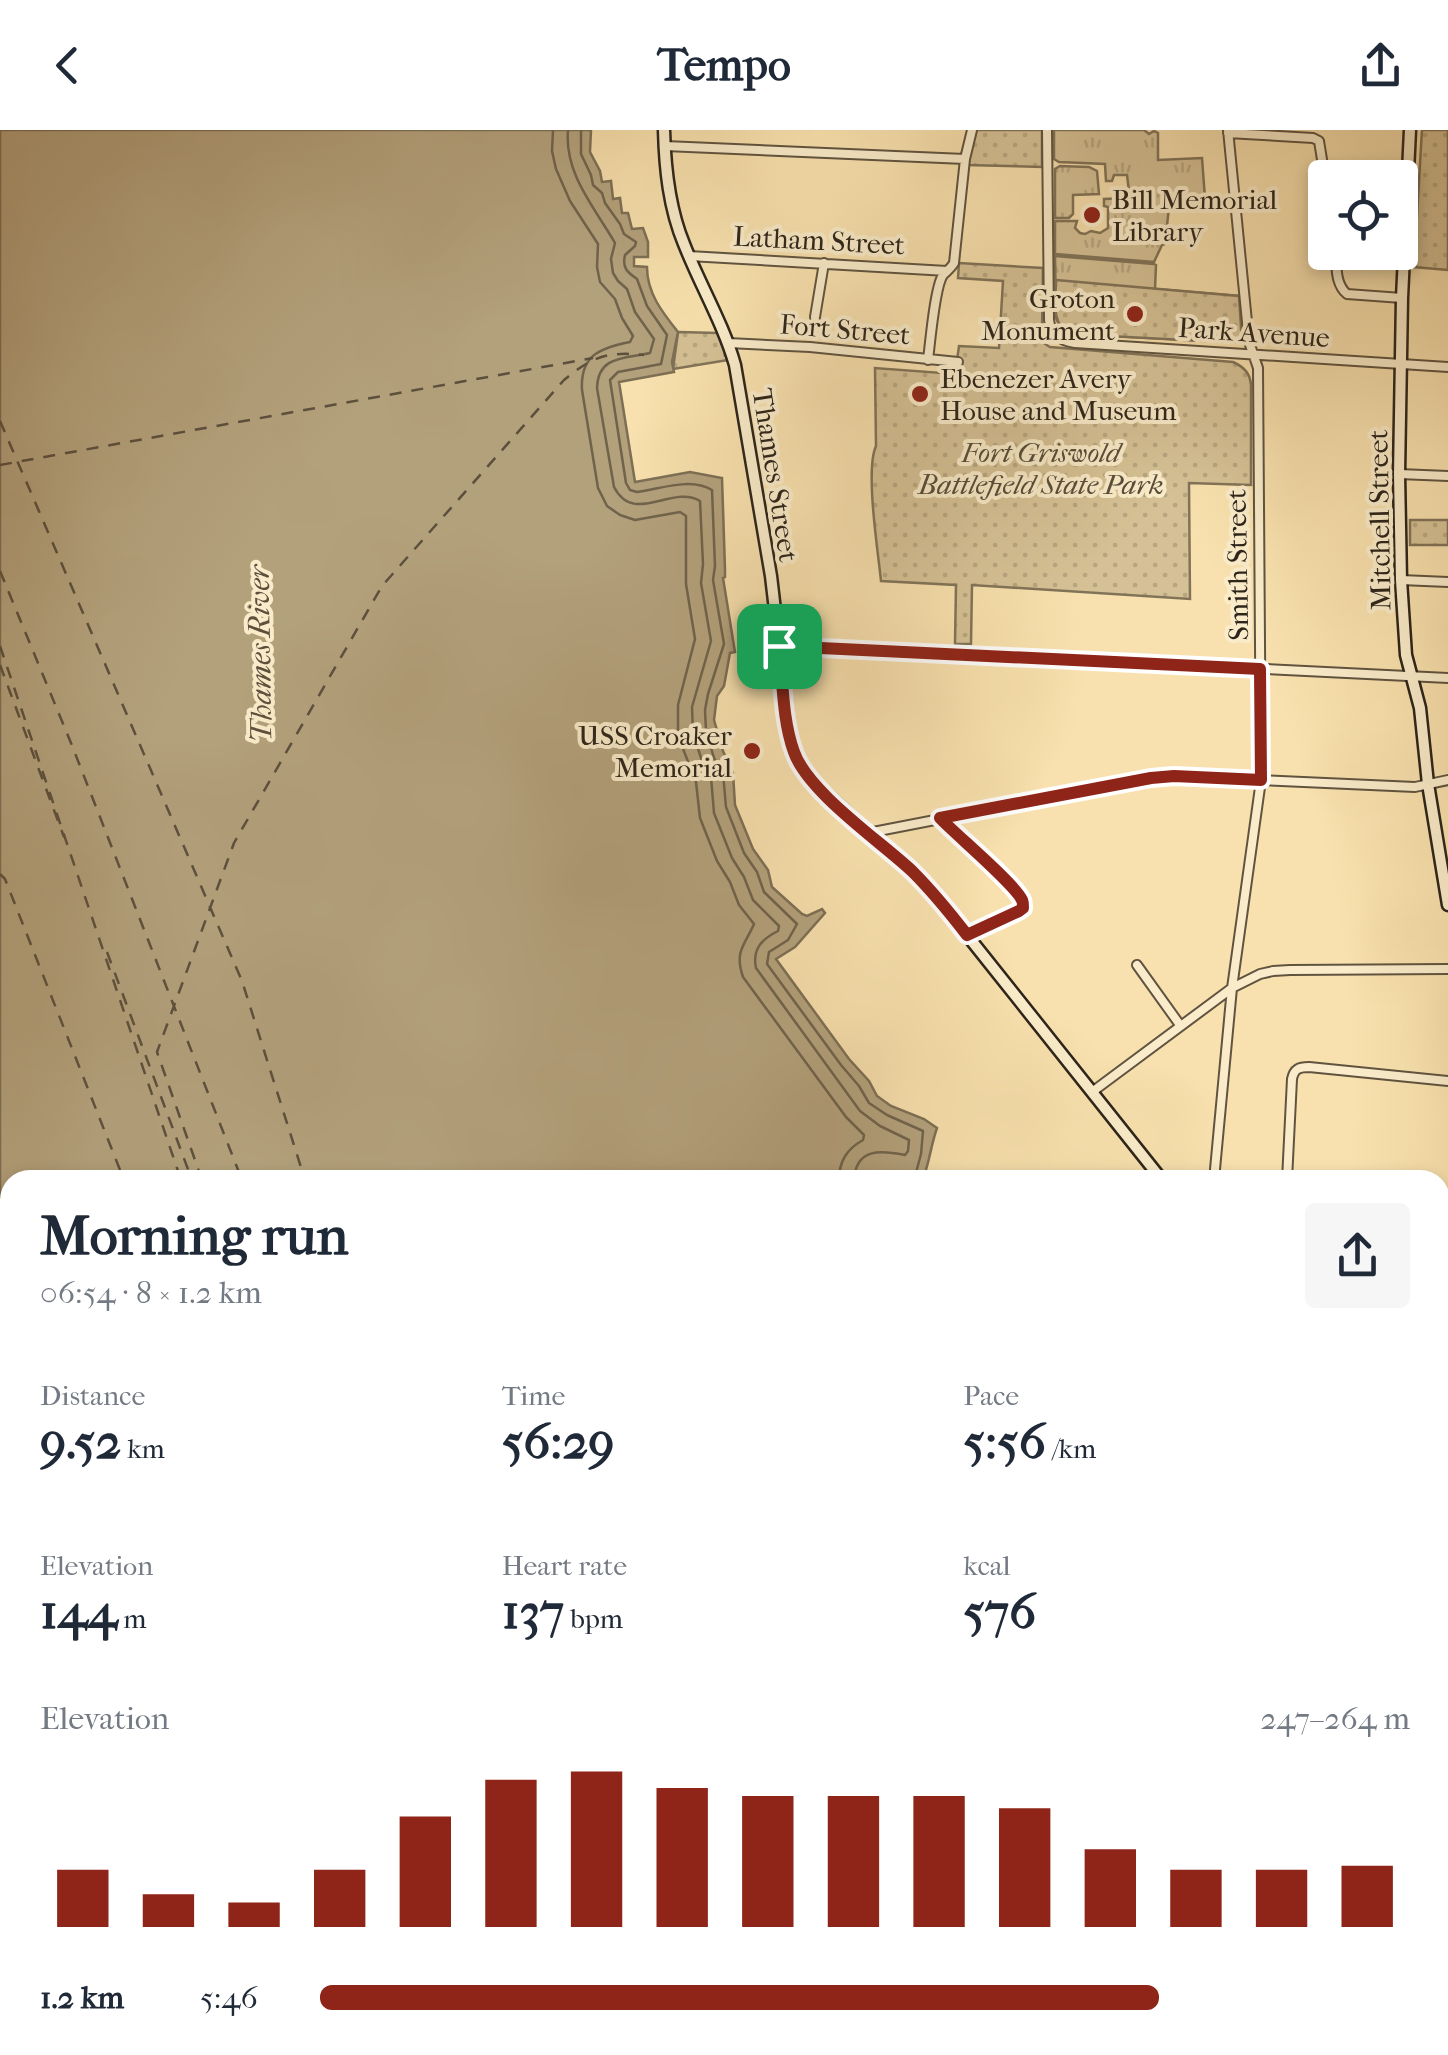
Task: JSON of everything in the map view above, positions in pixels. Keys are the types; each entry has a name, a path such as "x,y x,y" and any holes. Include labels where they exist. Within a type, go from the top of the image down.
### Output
{"street":[{"name":"Thames Street","path":"664,130 674,212 728,343 738,380 770,576 789,729 798,760 817,785 932,891 1154,1170"},
{"path":"928,360 940,284 954,263 965,159 972,130"},
{"name":"Park Avenue","path":"1047,130 1049,320 1058,337 1075,343 1448,367"},
{"name":"Mitchell Street","path":"1410,130 1402,298 1401,580 1406,655 1420,708 1448,905"},
{"path":"1228,132 1314,138 1322,148 1323,160"},
{"name":"Smith Street","path":"1215,1170 1232,988 1261,780 1258,368 1248,342 1228,132"},
{"path":"665,146 965,159"},
{"name":"Latham Street","path":"689,256 947,272"},
{"path":"815,317 824,263"},
{"path":"1337,270 1340,289 1347,294 1402,298"},
{"name":"Fort Street","path":"728,343 804,346 958,362"},
{"path":"1399,474 1448,476"},
{"path":"1401,580 1448,582"},
{"path":"779,646 1448,678"},
{"path":"868,833 1151,778 1415,787 1448,780"},
{"path":"940,818 1024,904 1019,911 967,935"},
{"path":"1137,965 1180,1025"},
{"path":"1092,1092 1232,988 1273,971 1448,969"},
{"path":"1287,1170 1292,1079 1297,1068 1448,1080"}],"green space":[{"path":"975,130 1042,130 1042,167 966,165"},
{"path":"1054,130 1144,130 1149,134 1154,131 1158,133 1158,160 1202,158 1205,198 1170,198 1165,244 1154,262 1055,254 1055,221 1077,221 1075,228 1080,233 1100,233 1108,228 1104,199 1127,198 1129,191 1127,175 1114,175 1112,181 1106,181 1105,164 1054,159"},
{"path":"1422,130 1448,130 1448,270 1418,267"},
{"path":"1060,166 1097,171 1099,194 1073,195 1073,214 1069,218 1055,218 1055,169"},
{"path":"1055,256 1154,264 1155,289 1239,296 1242,343 1067,332 1056,318"},
{"name":"Fort Griswold Battlefield State Park","path":"959,263 1043,268 1042,334 1050,347 1233,362 1248,374 1251,485 1189,483 1190,599 972,585 971,644 955,644 956,585 881,581 872,491 875,368 955,374 959,346 999,348 1003,281 958,278"},
{"path":"1056,280 1239,296 1242,343 1070,334 1057,318"},
{"path":"678,332 718,333 728,360 673,369"},
{"path":"1410,520 1448,520 1448,545 1410,545"}],"water":[{"name":"Thames River","path":"0,130 591,130 590,152 602,182 611,181 613,199 620,198 622,213 628,213 632,229 643,228 648,242 648,257 634,257 634,266 647,267 653,294 678,332 674,372 619,382 635,482 690,472 722,478 723,578 735,652 730,653 714,720 733,773 735,805 753,849 768,870 772,887 802,914 807,916 822,909 825,913 795,947 776,959 877,1096 937,1128 926,1170 0,1170"}],"ferry route":[{"path":"198,1170 157,1052 234,843 382,586 564,380 600,357 644,355"},
{"path":"0,465 593,358"},
{"path":"0,421 242,981 302,1170"},
{"path":"0,571 238,1170"},
{"path":"0,646 178,1170"},
{"path":"0,665 64,837"},
{"path":"0,874 120,1170"},
{"path":"107,952 188,1170"}],"place":[{"name":"Bill Memorial Library","path":"1092,215"},
{"name":"Groton Monument","path":"1135,314"},
{"name":"Ebenezer Avery House and Museum","path":"920,394"},
{"name":"USS Croaker Memorial","path":"752,751"}],"route":[{"path":"779,646 1260,669 1261,780 1151,778 940,818 1024,904 1019,911 967,935 910,869 808,776 794,753 779,646"}]}
